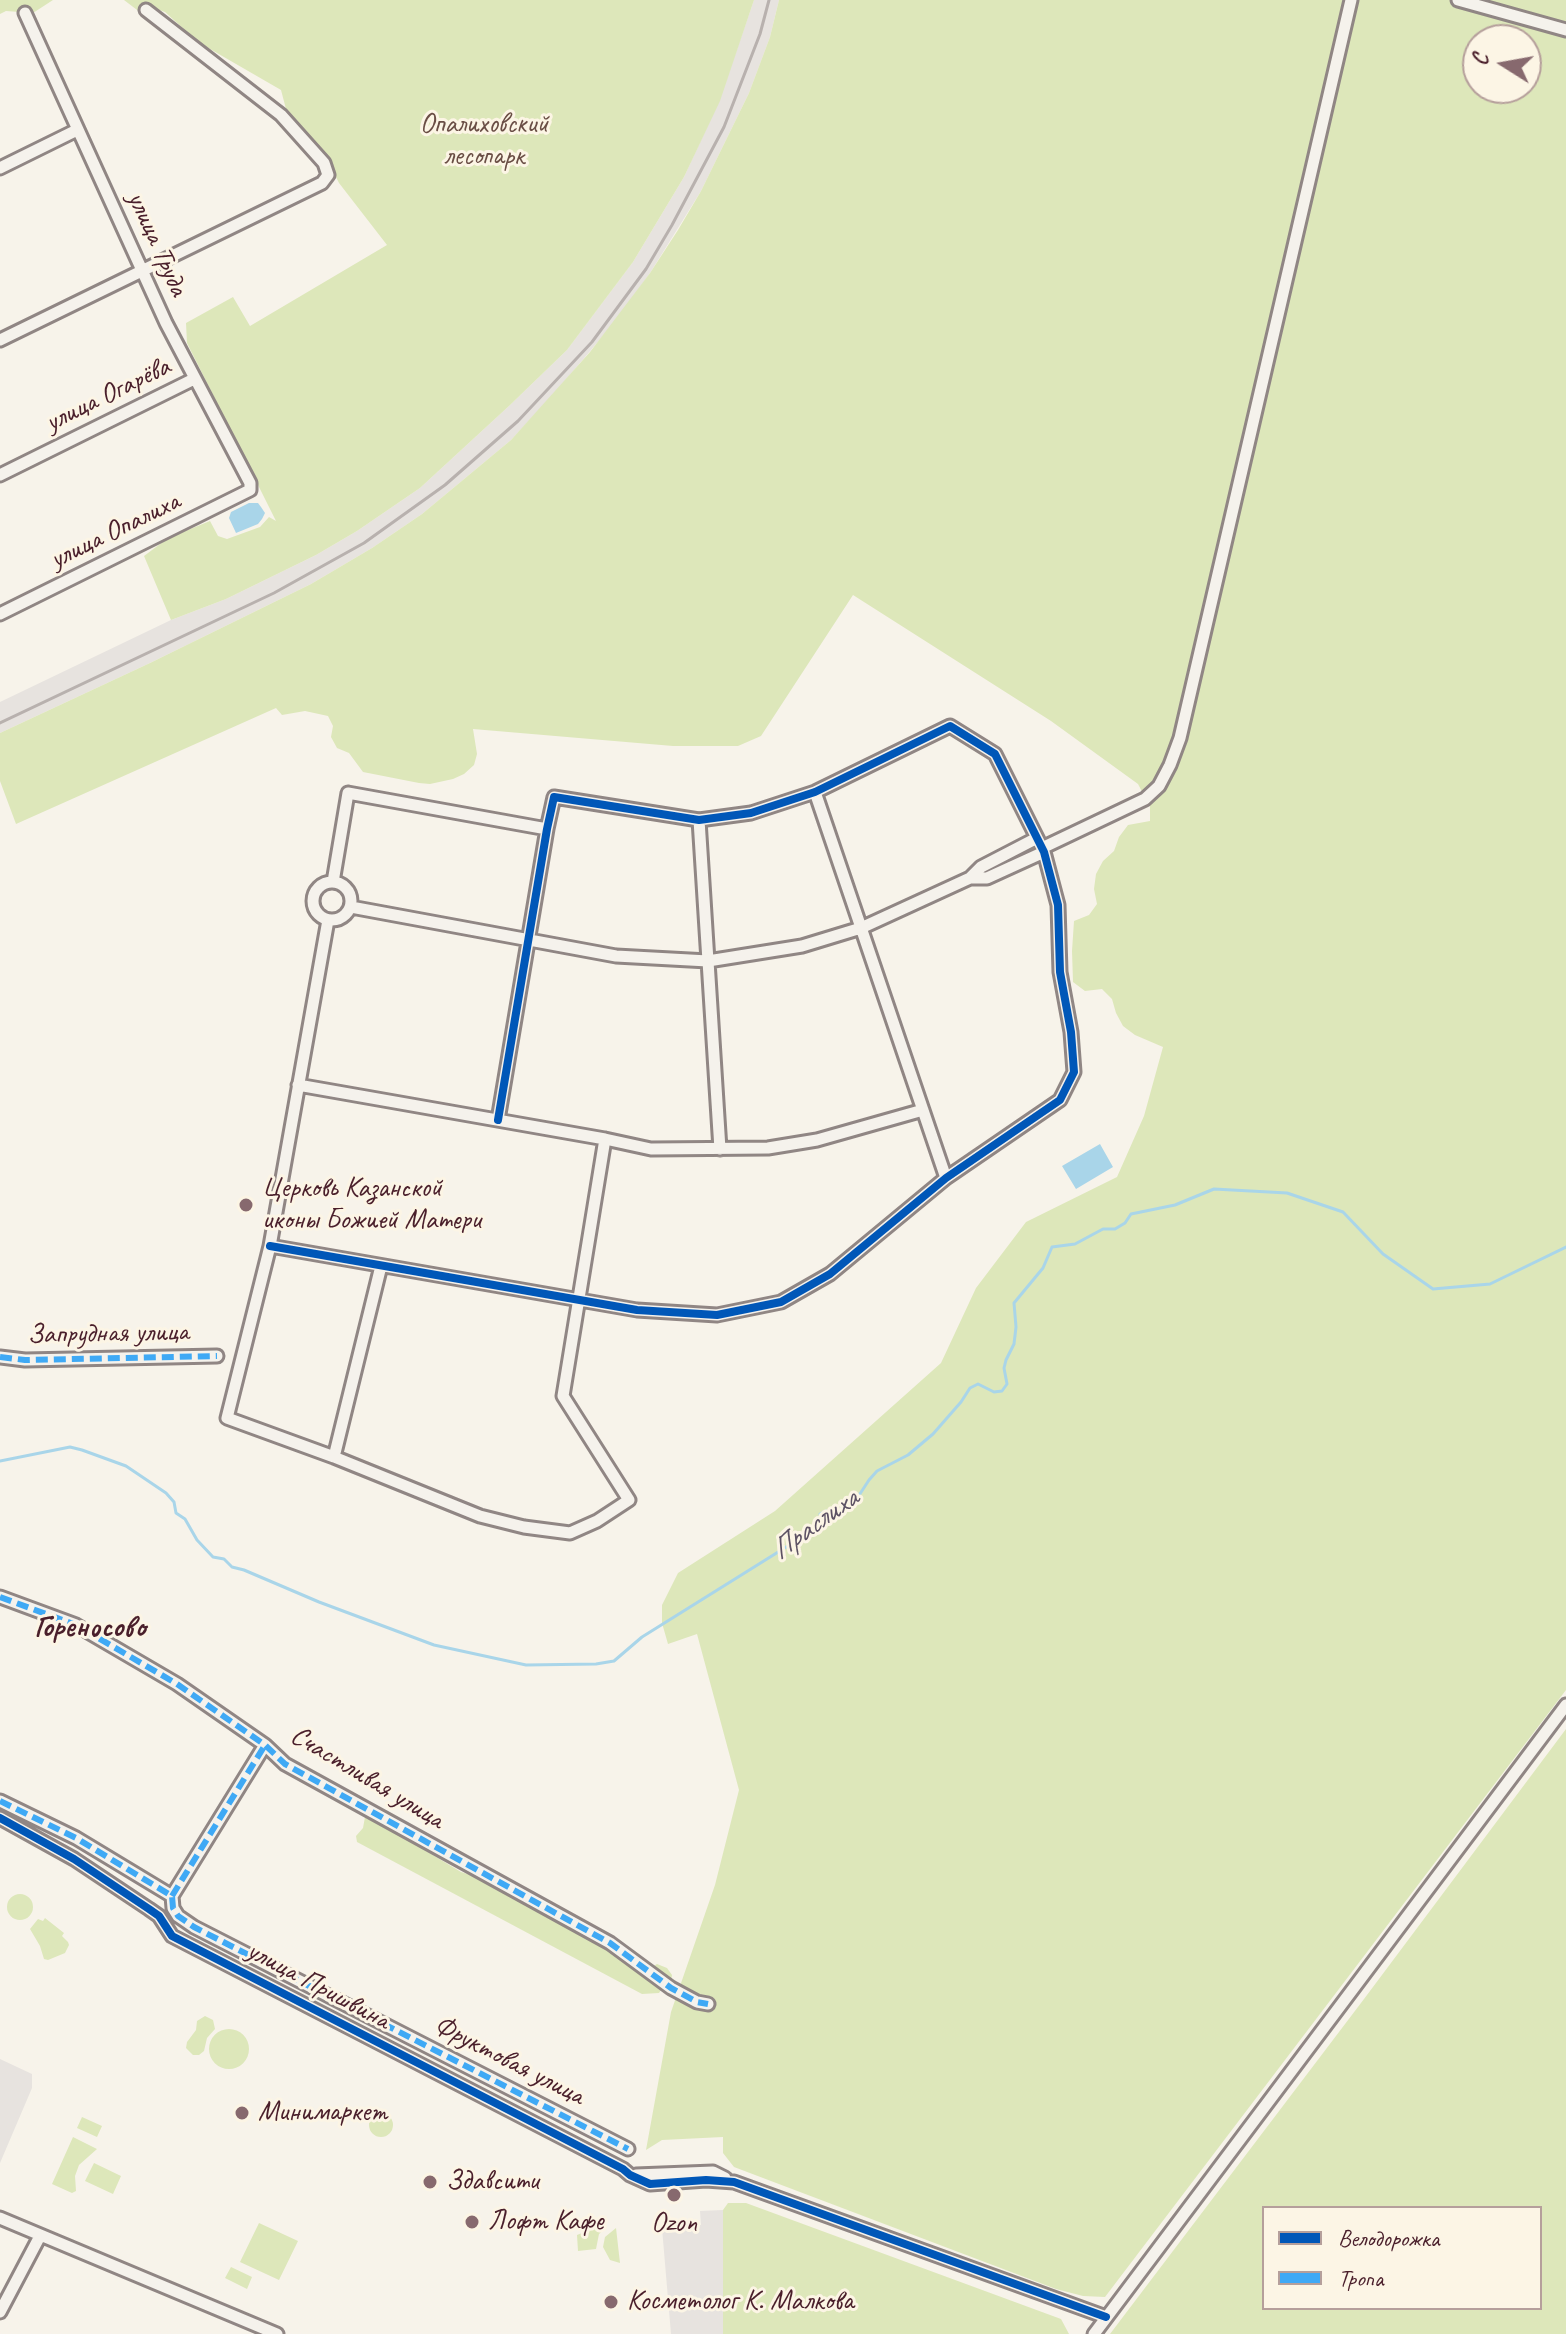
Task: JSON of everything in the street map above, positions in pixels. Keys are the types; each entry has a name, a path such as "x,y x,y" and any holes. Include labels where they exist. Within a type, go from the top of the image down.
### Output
{"street":[{"path":"351,907 616,956 708,961 802,946 861,928 970,878 987,878 1041,846 1145,799 1159,786 1180,738 1351,0"},
{"path":"1458,0 1566,30"},
{"path":"0,340 322,183 328,175 324,163 281,115 146,10"},
{"name":"улица Труда","path":"25,13 142,269 194,379 250,483 250,490"},
{"path":"0,168 77,130"},
{"name":"улица Огарёва","path":"0,475 194,379"},
{"name":"улица Опалиха","path":"0,614 250,490"},
{"path":"270,1246 637,1310 717,1315 781,1302 830,1274 946,1178 1060,1100 1074,1072 1071,1032 1060,972 1058,905 1041,846 995,754 950,726 815,792 751,813 699,820 554,797 498,1120"},
{"path":"815,792 946,1178"},
{"path":"333,882 348,793 547,829"},
{"path":"699,820 720,1149"},
{"path":"333,882 344,886 351,895 351,907 346,915 337,920 328,920 318,914 313,904 315,893 322,885 333,882"},
{"path":"328,920 270,1246 227,1418 480,1516 524,1527 570,1533 597,1521 629,1500 563,1396 605,1139"},
{"path":"298,1085 651,1149 768,1148 817,1140 923,1110"},
{"path":"334,1457 381,1266"},
{"name":"Запрудная улица","path":"0,1357 25,1360 217,1356"},
{"name":"Счастливая улица","path":"0,1597 76,1625 177,1684 265,1745 285,1764 610,1943 671,1988 697,2002 708,2004"},
{"path":"1094,2334 1566,1705"},
{"path":"172,1896 265,1745"},
{"name":"Фруктовая улица","path":"0,1801 76,1838 172,1896 173,1908 178,1916 194,1927 628,2149"},
{"name":"улица Пришвина","path":"0,1818 74,1859 149,1909 159,1916 172,1936 630,2175 719,2173 728,2181 1106,2317"},
{"path":"0,2218 277,2334"},
{"path":"0,2312 40,2236"}],"shaded area":[{"path":"754,0 779,0 770,37 749,93 701,191 619,317 511,440 422,514 311,584 0,733 0,702 171,620 226,599 316,555 357,531 420,488 567,350 633,262 684,177 719,101"},
{"path":"0,2059 32,2074 32,2088 0,2163"},
{"path":"723,2210 723,2334 671,2334 662,2228 701,2225 700,2211"}],"green space":[{"path":"0,0 53,0 33,13 6,11 0,14"},
{"name":"Опалиховский лесопарк","path":"124,0 754,0 720,101 684,177 633,262 567,350 420,488 357,531 316,555 226,599 171,620 144,556 168,538 210,521 218,536 227,539 260,527 269,517 276,521 187,343 186,323 233,297 250,326 387,245 286,109 281,90 198,42 165,12 148,6 141,13"},
{"path":"779,0 1566,0 1566,1690 1105,2297 1083,2296 1056,2289 734,2167 723,2153 723,2137 662,2140 646,2150 671,2012 715,1885 739,1790 697,1634 668,1644 662,1623 662,1605 678,1573 775,1511 941,1363 976,1288 1026,1222 1117,1177 1144,1116 1163,1047 1123,1026 1112,999 1102,989 1085,991 1073,982 1072,951 1074,921 1089,915 1097,904 1094,889 1096,874 1103,861 1114,851 1128,825 1150,821 1150,807 1138,784 1051,721 853,595 761,736 738,746 673,746 473,729 477,754 474,765 453,779 430,784 363,772 349,753 337,748 331,737 333,726 328,716 305,711 282,715 276,708 16,824 0,781 0,733 311,584 422,514 511,440 590,352 650,273 701,191 749,93 770,37"},
{"path":"1566,1729 1566,2334 1110,2334 1364,1999"},
{"path":"365,1817 461,1872 480,1878 604,1947 643,1973 657,1964 667,1968 672,1975 671,1982 665,1984 659,1993 642,1994 357,1842 356,1836 363,1828"},
{"path":"20,1894 29,1898 33,1907 29,1916 20,1920 11,1916 7,1907 11,1898"},
{"path":"45,1918 64,1933 62,1936 69,1945 65,1953 48,1960 44,1959 30,1929 38,1919 43,1921"},
{"path":"205,2016 213,2020 215,2029 207,2038 204,2051 193,2055 186,2048 187,2042 196,2030 197,2021"},
{"path":"229,2029 243,2035 249,2049 243,2063 229,2069 215,2063 209,2049 215,2035"},
{"path":"381,2113 389,2117 393,2125 389,2133 381,2137 373,2133 369,2125 373,2117"},
{"path":"82,2117 102,2126 97,2137 77,2128"},
{"path":"73,2137 97,2149 79,2165 75,2176 76,2191 72,2193 52,2184"},
{"path":"94,2163 121,2176 113,2194 85,2181"},
{"path":"728,2203 746,2203 1061,2319 1069,2334 723,2334 723,2210"},
{"path":"259,2223 298,2241 279,2280 240,2262"},
{"path":"602,2225 607,2227 599,2234 596,2249 578,2251 577,2235"},
{"path":"616,2228 620,2263 610,2260 603,2247 605,2237"},
{"path":"231,2267 252,2277 247,2289 225,2278"}],"water":[{"path":"249,503 258,503 265,513 258,524 236,533 229,518 231,512"},
{"path":"1100,1144 1113,1167 1076,1189 1062,1166"}],"waterway":[{"name":"Праслиха","path":"0,1461 70,1447 82,1450 126,1466 166,1493 174,1502 176,1513 185,1519 197,1540 213,1557 224,1559 232,1567 434,1645 526,1665 596,1664 614,1661 642,1637 791,1544 822,1523 820,1514 826,1511 829,1514 854,1503 877,1471 908,1455 933,1434 970,1388 978,1384 994,1392 1002,1391 1007,1384 1006,1360 1014,1344 1014,1303 1043,1268 1052,1247 1075,1244 1103,1229 1115,1229 1125,1223 1131,1214 1175,1205 1214,1189 1287,1193 1343,1212 1383,1254 1433,1289 1490,1284 1566,1247"}],"railway":[{"path":"0,723 274,593 364,543 445,485 518,421 592,342 646,269 724,127 760,34 769,0"}],"marked path":[{"path":"0,1357 25,1360 217,1356"},
{"path":"0,1597 76,1625 177,1684 265,1745 285,1764 610,1943 671,1988 697,2002 708,2004"},
{"path":"172,1896 265,1745"},
{"path":"0,1801 76,1838 172,1896 173,1908 178,1916 194,1927 628,2149"}],"cycle path":[{"path":"270,1246 637,1310 717,1315 781,1302 830,1274 946,1178 1060,1100 1074,1072 1071,1032 1060,972 1058,905 1044,852 995,754 950,726 815,792 751,813 699,820 554,797 498,1120"},
{"path":"0,1818 74,1859 149,1909 159,1916 172,1936 630,2175 650,2184 706,2180 734,2182 1106,2317"}],"place":[{"name":"Церковь Казанской иконы Божией Матери","path":"246,1205"},
{"name":"Минимаркет","path":"242,2113"},
{"name":"Здавсити","path":"430,2182"},
{"name":"Ozon","path":"674,2195"},
{"name":"Лофт Кафе","path":"472,2222"},
{"name":"Косметолог К. Малкова","path":"611,2302"}],"district":[{"name":"Гореносово","path":"90,1628"}]}
